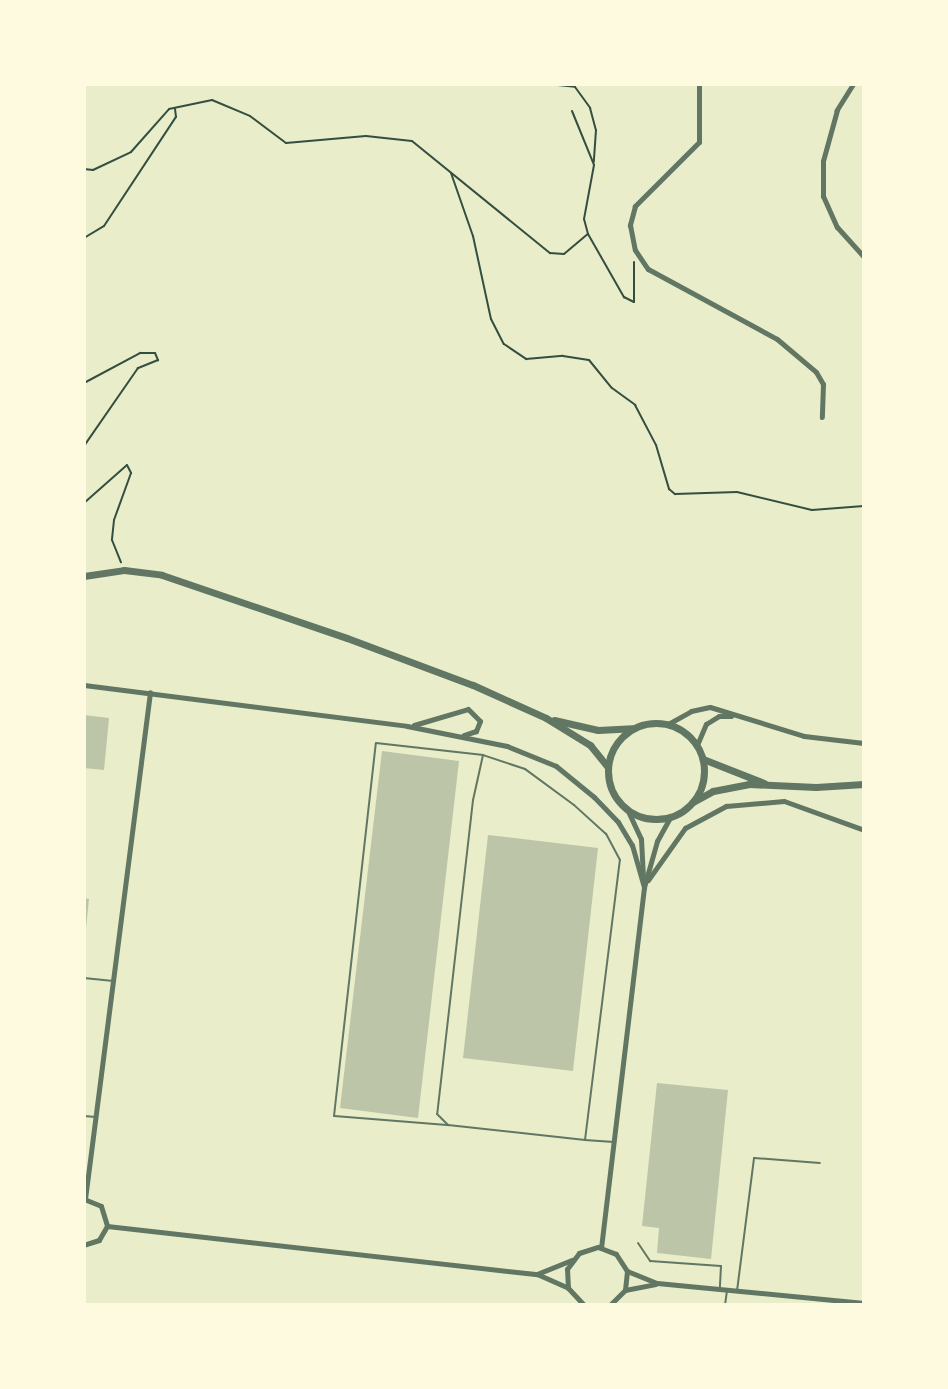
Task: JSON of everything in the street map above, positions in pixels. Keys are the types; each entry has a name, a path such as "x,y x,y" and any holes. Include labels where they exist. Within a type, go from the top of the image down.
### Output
{"street":[{"path":"699,84 699,142 635,206 630,225 635,250 648,269 777,339 816,372 823,384 822,417"},
{"path":"853,84 837,110 823,161 822,196 837,227 864,257"},
{"path":"84,576 124,570 182,581 473,685 546,718 590,745 608,767 614,792 627,809 641,839 644,887"},
{"path":"84,685 407,726 507,746 556,766 594,797 618,822 632,845 644,887"},
{"path":"84,1245 99,1240 107,1226 101,1206 85,1199 150,692"},
{"path":"546,718 598,730 634,728 668,724 701,708 826,742 864,743"},
{"path":"407,726 431,723 468,709 480,721 476,731 463,736"},
{"path":"697,745 706,724 719,716 735,716"},
{"path":"668,724 697,745 703,759 702,784 693,802"},
{"path":"608,767 620,740 634,728"},
{"path":"703,759 772,785"},
{"path":"601,1248 644,887 657,842 670,818 713,791 749,784 864,784"},
{"path":"644,887 685,828 726,806 784,801 864,830"},
{"path":"627,809 647,818 670,818"},
{"path":"107,1226 537,1274 568,1288 584,1305"},
{"path":"537,1274 572,1260 588,1248 601,1248 616,1254 627,1271 657,1283 860,1304"},
{"path":"568,1288 567,1269 572,1260"},
{"path":"625,1290 627,1271"},
{"path":"610,1305 625,1290 657,1283"}],"lane":[{"path":"585,1140 620,860 606,834 574,805 525,769 483,755 376,743 334,1116 448,1125 585,1140 614,1142"},
{"path":"448,1125 437,1114 473,800 483,755"},
{"path":"84,978 113,981"},
{"path":"84,1116 96,1117"},
{"path":"737,1291 754,1158 820,1162"},
{"path":"638,1243 651,1261 721,1266 725,1305"}],"path":[{"path":"518,84 526,84"},
{"path":"548,84 575,87 590,108 596,130 594,165 584,219 588,234 624,297 634,302 635,250"},
{"path":"84,169 93,170 131,152 169,109 212,100 250,116 286,143 366,136 412,141 550,253 564,254 588,234"},
{"path":"84,238 104,225 176,117 175,109"},
{"path":"572,111 594,165"},
{"path":"451,173 473,236 491,319 504,345 526,359 563,356 589,360 612,388 635,405 656,445 669,489 675,494 737,492 812,510 864,506"},
{"path":"84,382 140,353 155,353 158,360 138,368 84,446"},
{"path":"84,503 126,465 131,473 114,520 112,540 124,570"}],"building":[{"path":"84,715 109,718 104,770 84,768"},
{"path":"382,751 459,761 418,1118 340,1108"},
{"path":"488,835 598,848 573,1071 463,1058"},
{"path":"84,898 89,899 86,928 84,928"},
{"path":"657,1083 728,1090 711,1259 657,1253 659,1228 642,1226"}]}
